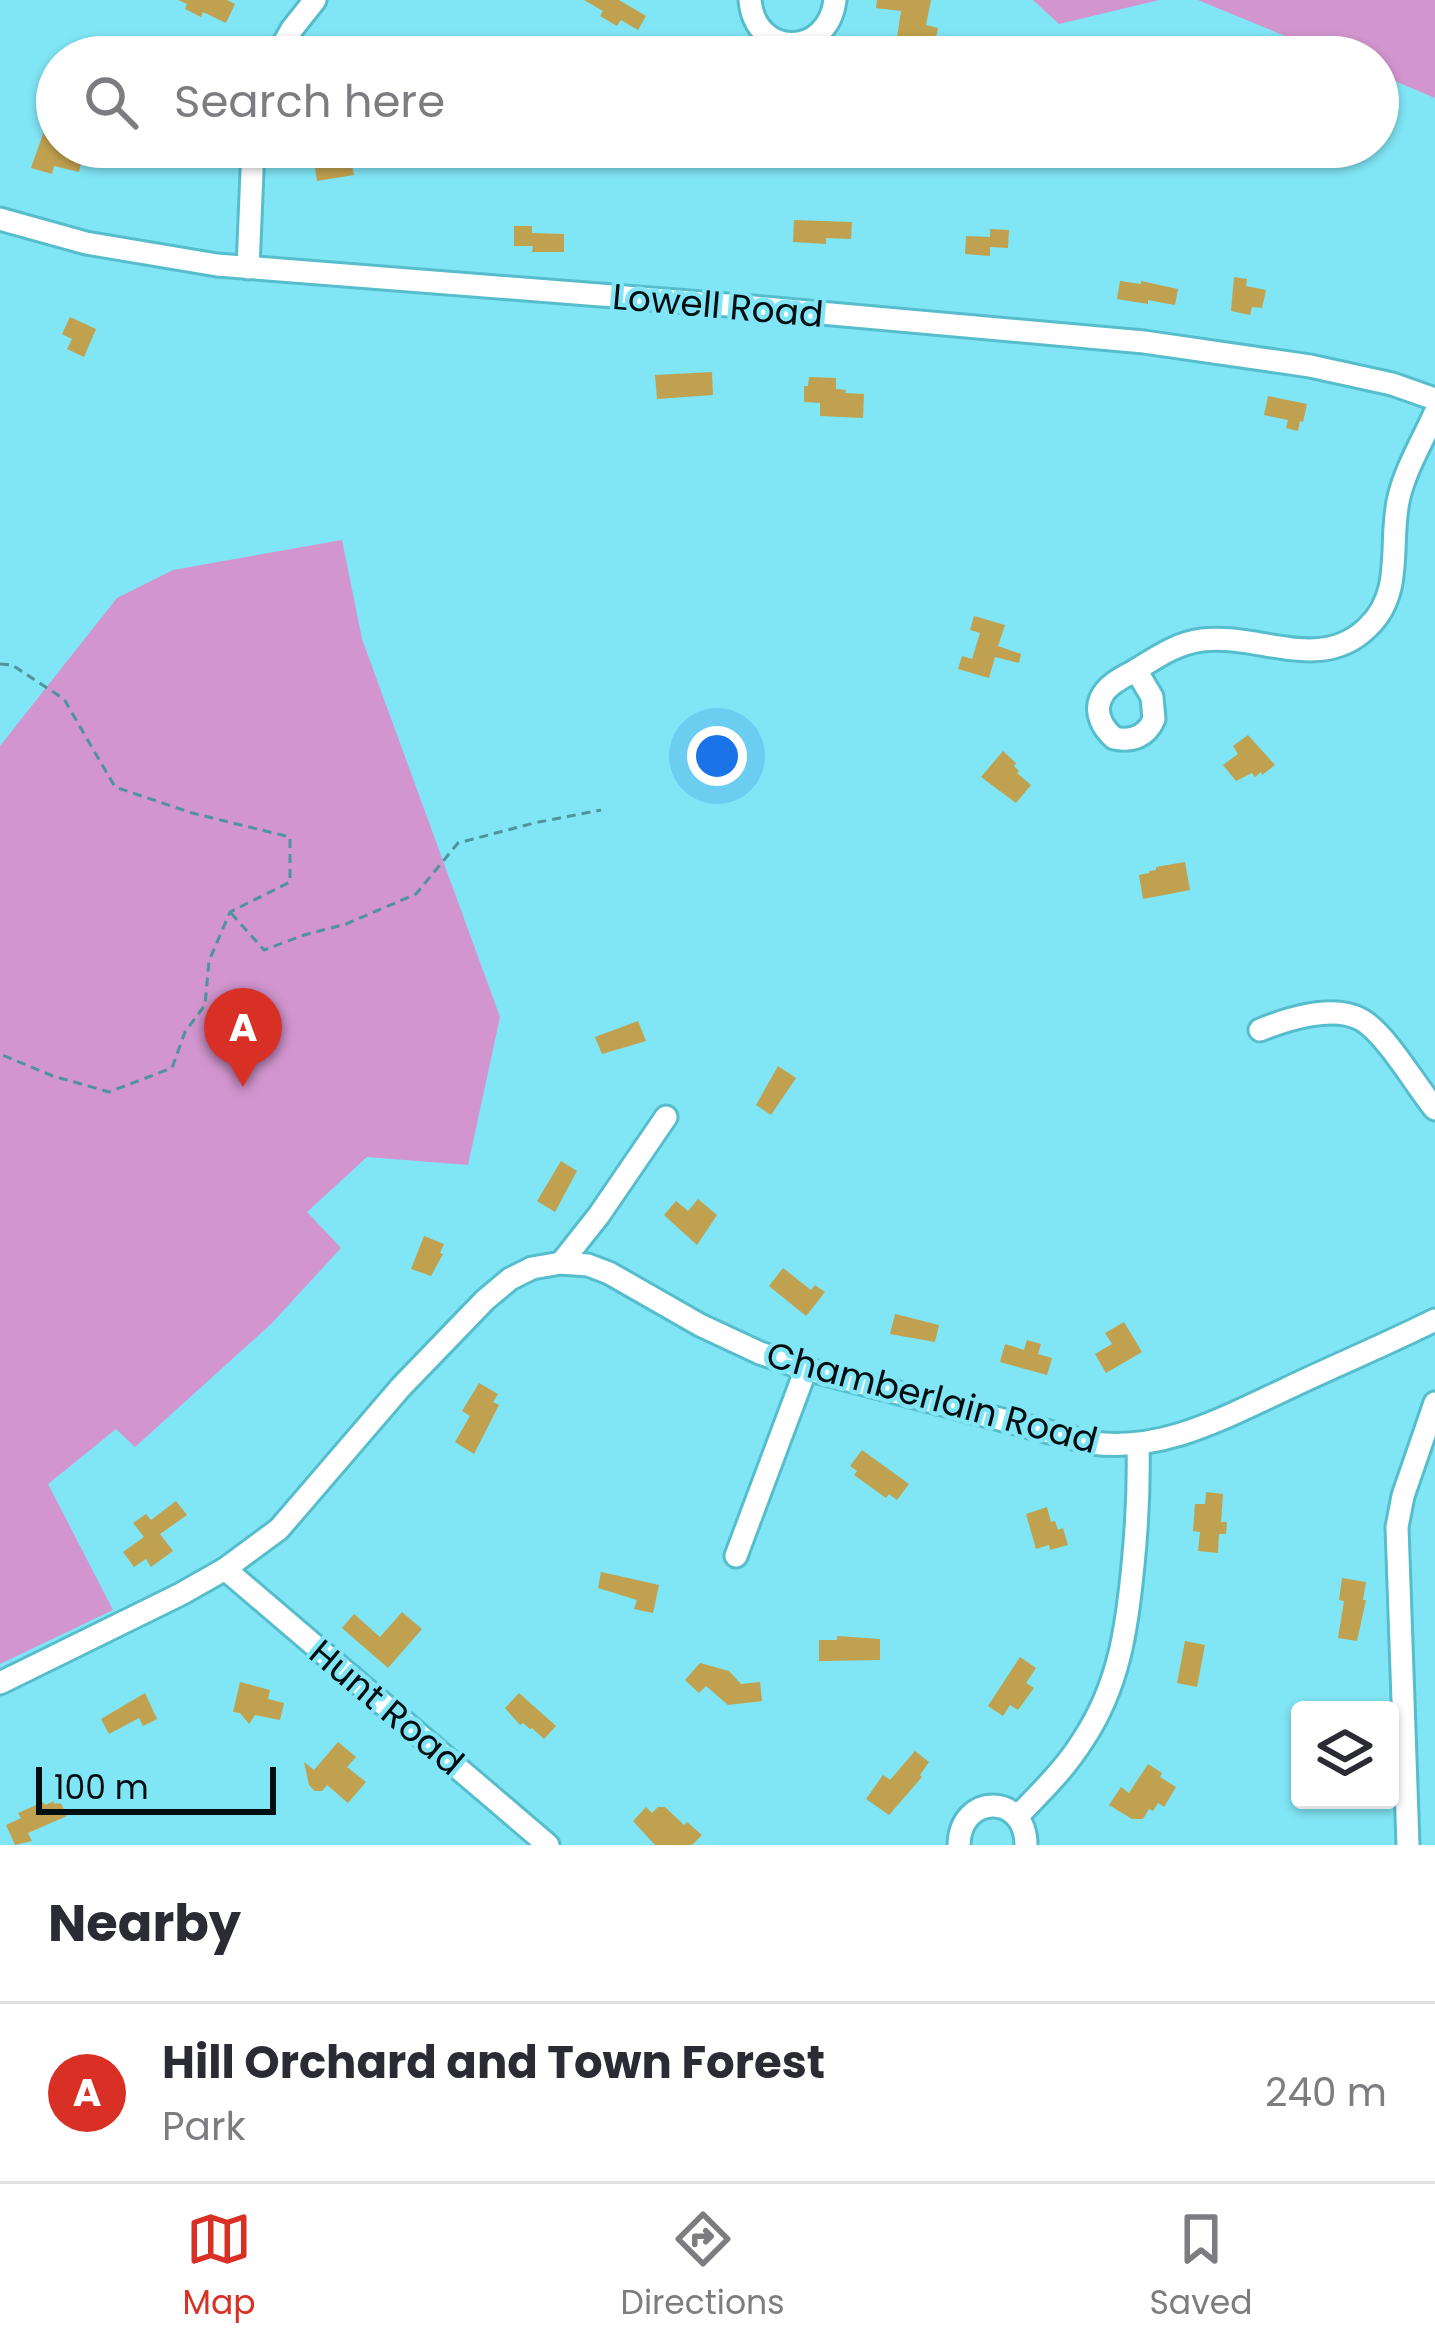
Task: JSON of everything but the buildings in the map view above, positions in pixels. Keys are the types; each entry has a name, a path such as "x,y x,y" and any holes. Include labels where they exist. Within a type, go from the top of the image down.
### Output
{"street":[{"path":"290,36 315,0"},
{"path":"750,0 754,20 768,36"},
{"path":"817,36 832,16 835,0"},
{"path":"248,268 252,168"},
{"name":"Lowell Road","path":"0,219 131,252 248,268 1144,342 1310,365 1435,399"},
{"path":"1136,670 1195,640 1240,640 1316,652 1342,645 1365,631 1389,595 1400,492 1435,413"},
{"path":"1260,1030 1290,1018 1325,1013 1361,1019 1435,1109"},
{"path":"0,1683 225,1569 288,1519 401,1387 485,1300 521,1273 561,1263 666,1117"},
{"name":"Chamberlain Road","path":"561,1263 609,1273 700,1325 806,1369 1121,1447 1200,1428 1435,1320"},
{"path":"736,1556 806,1369"},
{"path":"1408,1845 1397,1527 1435,1403"},
{"path":"1017,1817 1083,1740 1115,1676 1128,1623 1138,1445"},
{"name":"Hunt Road","path":"225,1569 548,1845"},
{"path":"959,1845 962,1825 975,1810 987,1806 1001,1807 1017,1817 1026,1845"}],"path":[{"path":"0,664 12,664 64,699 115,788 290,837 290,882 230,912 208,961 206,1005 184,1032 172,1068 109,1092 0,1054"},
{"path":"230,912 264,950 346,924 416,894 458,843 601,810"}],"shaded area":[{"path":"1033,0 1159,0 1059,24"},
{"path":"1198,0 1435,0 1435,98 1399,83 1399,36 1285,36"},
{"path":"342,540 362,639 500,1017 468,1165 367,1157 307,1212 341,1248 271,1324 135,1447 116,1429 48,1484 113,1610 0,1664 0,746 117,598 173,570"}],"place":[{"name":"Hill Orchard and Town Forest","path":"243,1087"}]}
